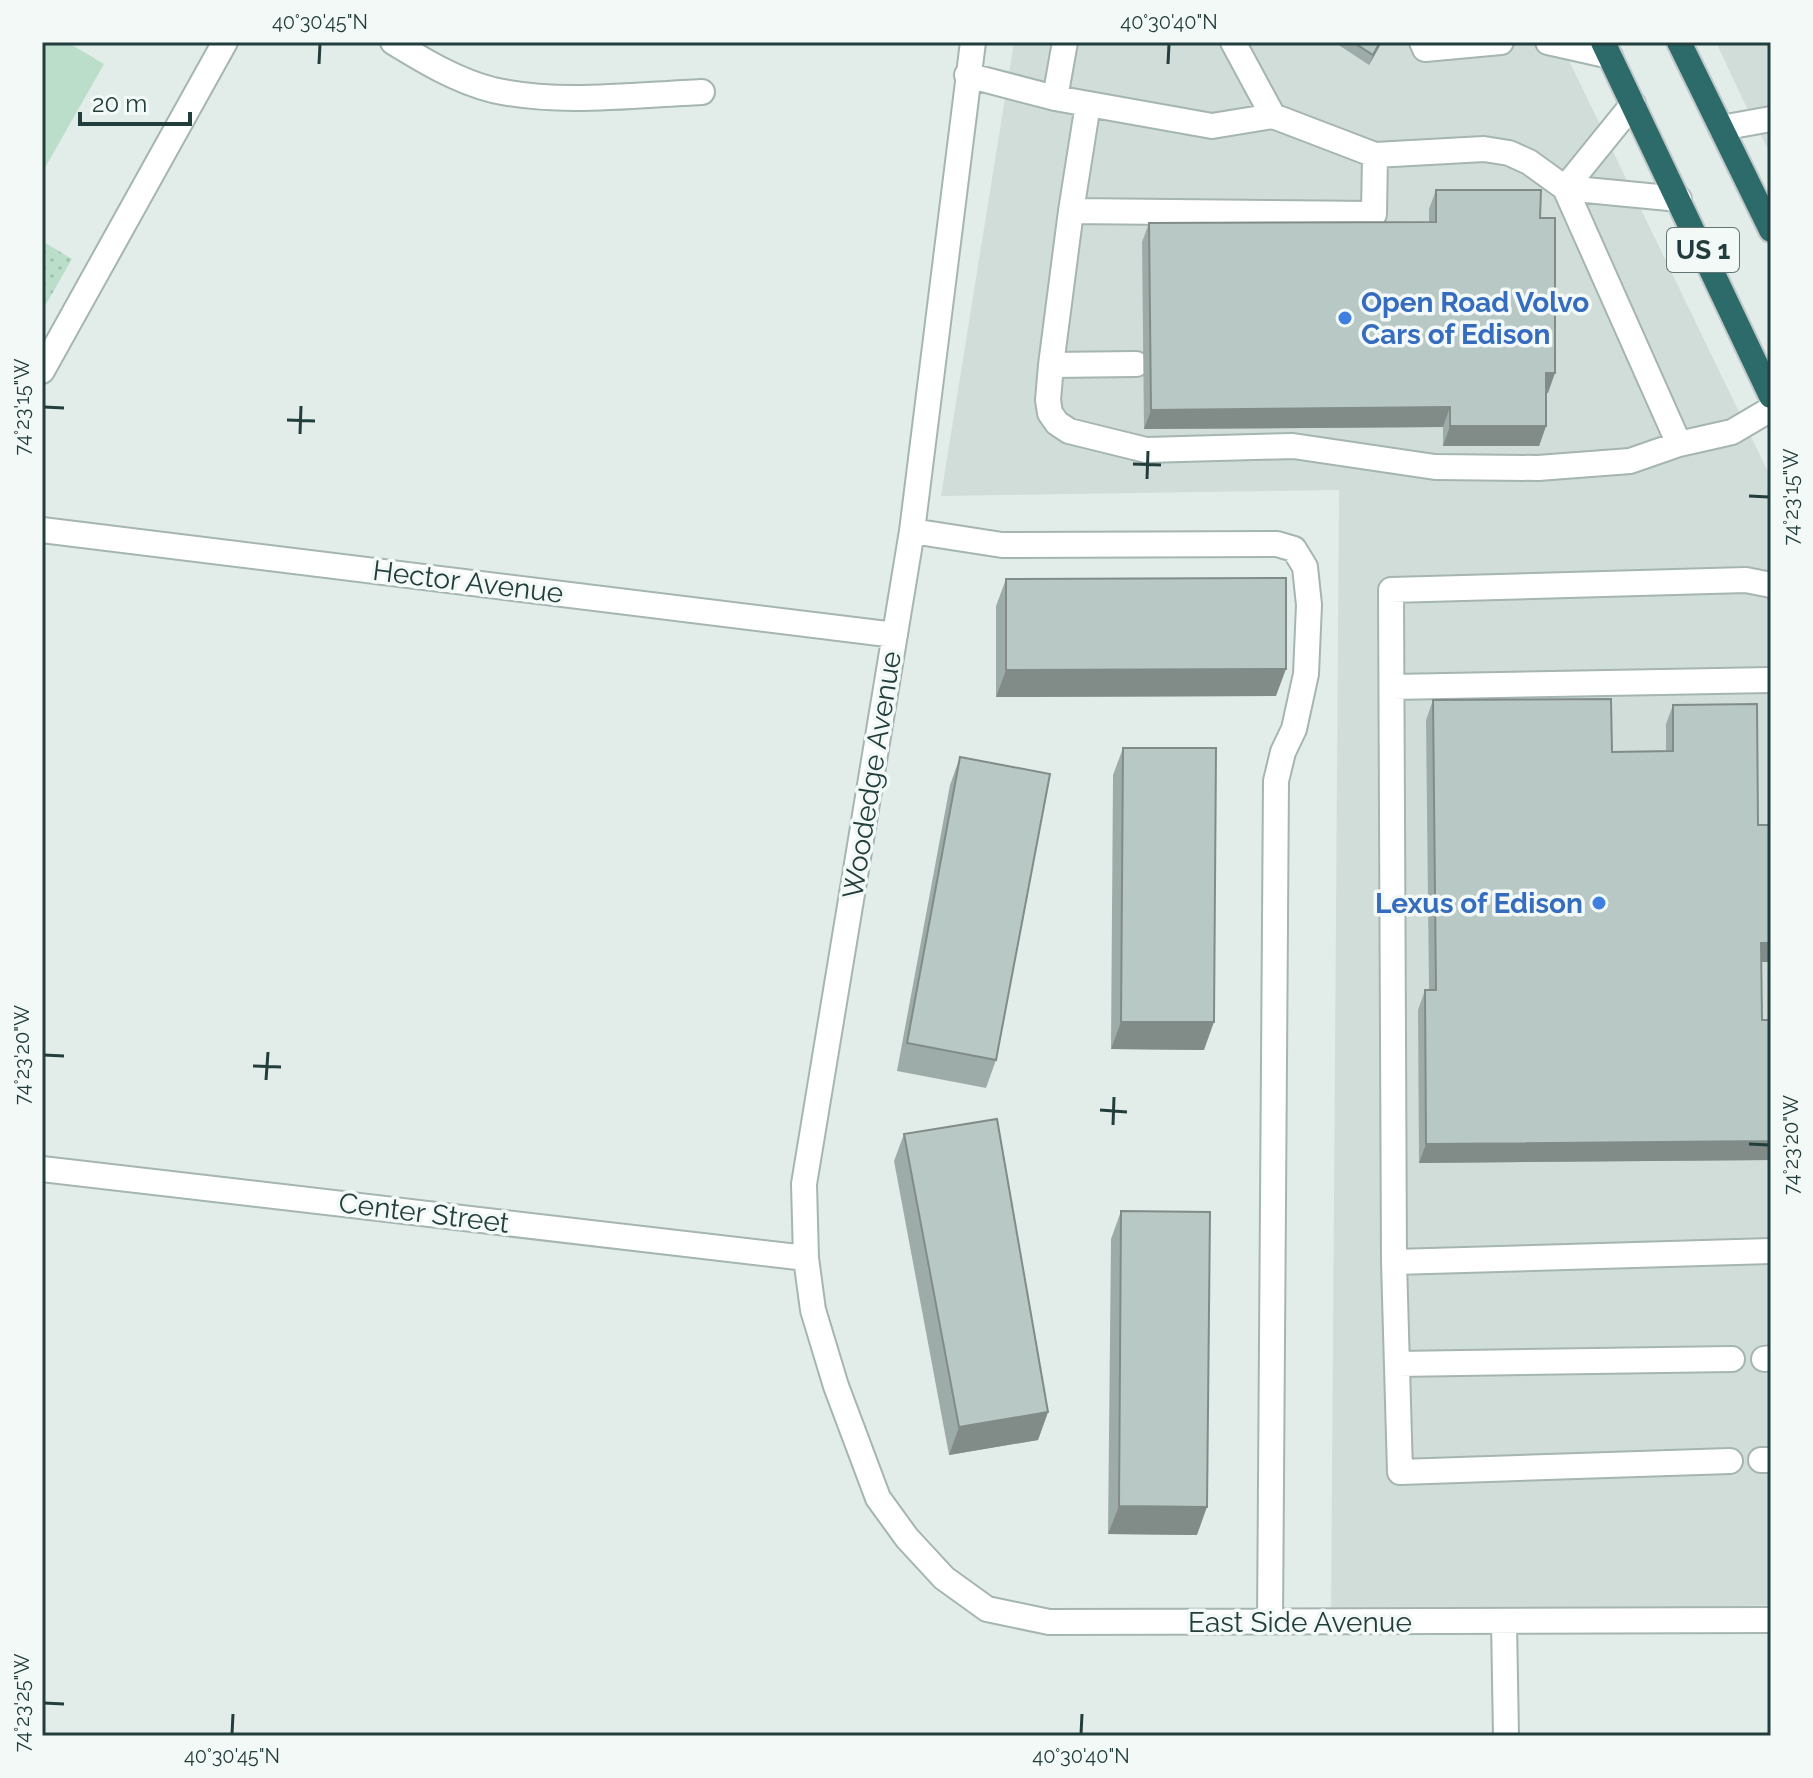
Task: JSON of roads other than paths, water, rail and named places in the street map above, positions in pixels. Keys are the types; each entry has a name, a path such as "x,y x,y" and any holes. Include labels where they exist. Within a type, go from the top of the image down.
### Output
{"highway":[{"name":"US 1","path":"1679,42 1721,128 1765,200 1771,230"},
{"name":"US 1","path":"1606,49 1771,396"}],"street":[{"path":"42,371 225,42"},
{"path":"393,42 430,65 490,89 545,98 702,92"},
{"name":"Woodedge Avenue","path":"878,1498 836,1386 813,1310 806,1258 804,1184 912,531 973,42"},
{"path":"1055,98 1065,42"},
{"path":"1233,42 1273,116"},
{"path":"1422,42 1425,49 1501,42"},
{"path":"1548,42 1606,49"},
{"path":"967,75 1055,98 1212,126 1273,116 1375,155 1484,149 1509,153 1529,162 1565,188 1679,444"},
{"path":"1088,104 1071,211 1048,400 1050,413 1057,423 1069,431 1146,450 1293,446 1435,467 1538,468 1630,461 1679,444 1732,432 1771,409"},
{"path":"1565,188 1633,104"},
{"path":"1721,128 1771,119"},
{"path":"1071,211 1374,214 1375,155"},
{"path":"1565,188 1679,199"},
{"path":"1051,365 1136,364"},
{"name":"Hector Avenue","path":"42,530 895,635"},
{"path":"912,531 1002,545 1277,544 1294,549 1305,567 1309,605 1306,674 1294,729 1283,752 1276,781 1270,1622"},
{"path":"1730,1461 1400,1472 1394,1262 1391,590 1746,580 1771,585"},
{"path":"1392,687 1771,680"},
{"name":"Center Street","path":"42,1169 806,1258"},
{"path":"1394,1262 1771,1251"},
{"path":"1397,1364 1732,1359"},
{"name":"East Side Avenue","path":"878,1498 907,1538 944,1578 987,1609 1049,1622 1771,1620"},
{"path":"1504,1622 1506,1736"}],"place":[{"name":"Open Road Volvo Cars of Edison","path":"1345,318"},
{"name":"Lexus of Edison","path":"1599,903"}]}
